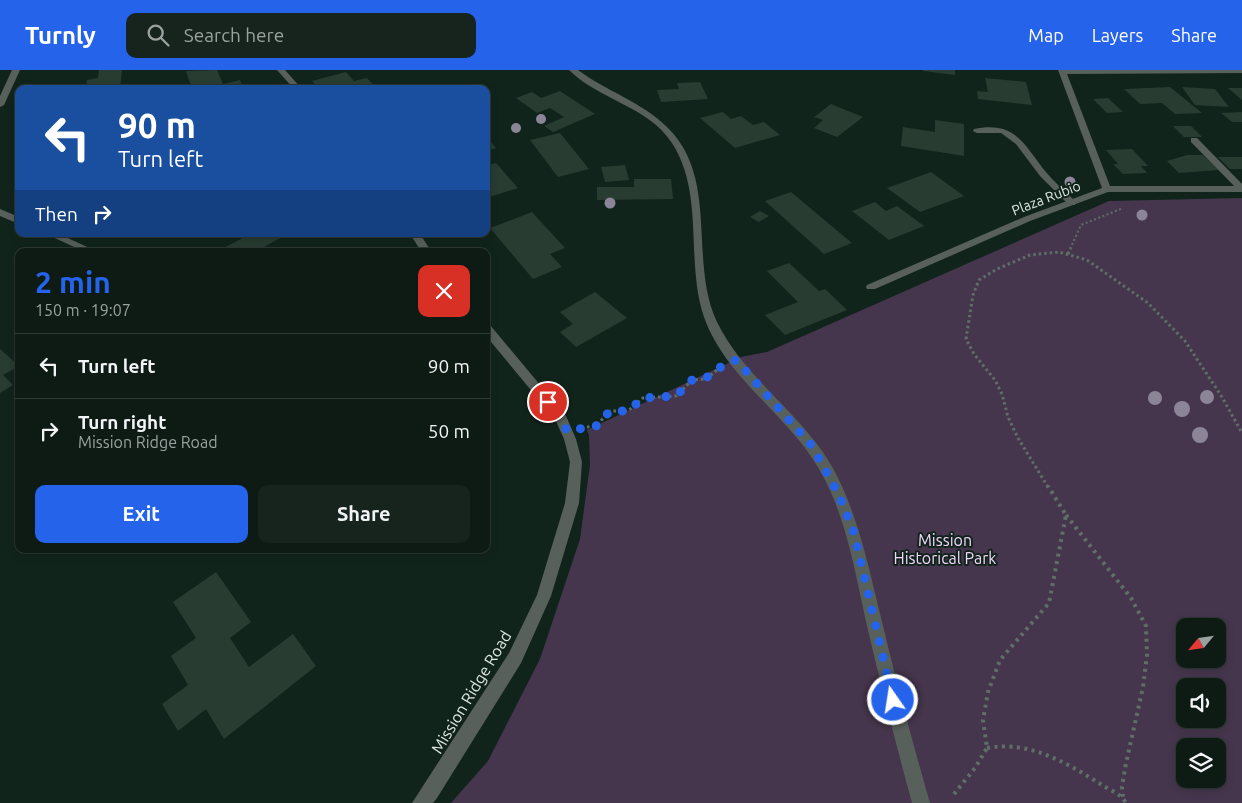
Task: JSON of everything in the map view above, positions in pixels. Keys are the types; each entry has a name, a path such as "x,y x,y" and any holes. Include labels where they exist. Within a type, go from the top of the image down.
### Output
{"street":[{"path":"0,105 16,70"},
{"path":"281,70 294,85"},
{"path":"573,70 599,88 642,111 665,130 679,148 690,180 702,290 718,334 736,360 812,446 844,506 854,533 897,719 921,803"},
{"path":"1107,189 1062,71 1242,71"},
{"path":"977,131 1003,131 1020,142 1043,174 1072,203"},
{"path":"1194,140 1242,189"},
{"name":"Plaza Rubio","path":"872,287 1027,219 1107,189 1242,189"},
{"path":"0,212 15,219"},
{"path":"58,237 84,248"},
{"path":"416,237 424,248"},
{"name":"Mission Ridge Road","path":"421,803 431,792 515,658 544,596 572,503 576,462 567,431 560,416 490,333"}],"path":[{"path":"1068,254 1081,225 1128,206"},
{"path":"1124,801 1122,787 1125,768 1143,687 1147,655 1146,626 1131,598 1066,515 1018,438 1008,417 1002,394 995,380 974,354 966,339 973,295 979,280 996,269 1030,255 1059,252 1087,260 1148,303 1185,341 1222,397 1242,433"},
{"path":"567,431 596,426 610,411 628,411 643,398 676,396 692,380 706,378 722,366 736,360"},
{"path":"954,794 975,768 987,748 983,720 988,692 1000,660 1049,603 1066,515"},
{"path":"987,748 1005,745 1039,752 1086,774 1124,801"}],"green space":[{"name":"Mission Historical Park","path":"1242,198 1242,803 451,803 488,761 540,659 580,539 590,465 589,435 587,430 741,357 767,352 1109,201"}],"building":[{"path":"99,70 122,70 120,85 86,85 87,80 98,78"},
{"path":"217,70 223,84 240,80 242,85 191,85 186,71"},
{"path":"955,70 955,75 923,71"},
{"path":"346,72 354,81 367,78 373,85 316,85 312,81"},
{"path":"985,78 1026,82 1032,105 978,99 977,91 988,92"},
{"path":"700,82 708,99 661,102 657,90 679,89 677,83"},
{"path":"1170,87 1202,113 1175,114 1162,103 1140,104 1124,89"},
{"path":"1182,87 1215,89 1229,107 1195,105"},
{"path":"1228,88 1242,88 1242,100"},
{"path":"560,91 595,114 553,132 544,126 564,117 550,108 537,113 516,98 532,92 541,98"},
{"path":"1108,98 1123,112 1107,113 1093,99"},
{"path":"831,104 863,117 837,137 814,128 823,120 814,117"},
{"path":"723,112 731,119 741,116 753,125 764,122 780,135 735,148 700,118"},
{"path":"1242,112 1242,122 1232,122 1221,113"},
{"path":"935,120 964,124 964,156 901,146 903,127 935,132"},
{"path":"1173,126 1191,126 1202,137 1184,137"},
{"path":"560,133 589,169 558,177 530,140"},
{"path":"490,141 496,148 490,150"},
{"path":"1132,149 1148,166 1141,166 1147,173 1123,174 1113,164 1118,164 1106,150"},
{"path":"1187,155 1203,155 1219,170 1179,173 1167,161"},
{"path":"1218,157 1242,157 1242,169 1230,169"},
{"path":"496,163 518,188 490,197 490,165"},
{"path":"625,165 629,180 605,182 601,167"},
{"path":"931,172 964,196 920,212 887,188"},
{"path":"634,179 671,179 673,199 597,200 597,187 634,187"},
{"path":"791,192 852,243 824,254 765,201"},
{"path":"875,202 886,211 897,206 924,226 889,240 852,211"},
{"path":"760,211 769,216 759,222 750,217"},
{"path":"532,212 565,248 550,254 562,267 533,279 490,228"},
{"path":"244,237 282,237 264,247 266,248 224,248"},
{"path":"789,263 819,291 825,289 847,310 785,335 765,315 798,302 767,271"},
{"path":"595,292 627,318 576,347 560,332 573,324 560,312"},
{"path":"0,349 15,362 15,368 3,375 13,385 0,393"},
{"path":"216,572 251,622 230,638 249,667 293,634 316,666 224,739 206,709 178,731 162,704 188,685 171,656 196,638 173,602"}],"route":[{"path":"548,402 560,416 567,431 596,426 610,411 628,411 643,398 676,396 692,380 706,378 722,366 736,360 812,446 839,495 854,533 893,700"}]}
